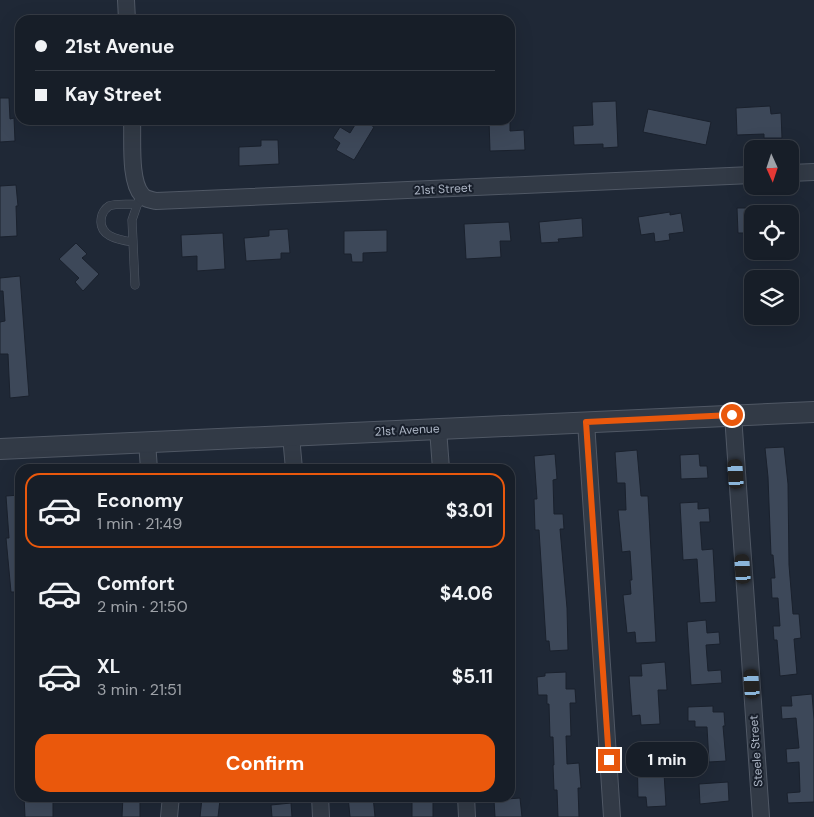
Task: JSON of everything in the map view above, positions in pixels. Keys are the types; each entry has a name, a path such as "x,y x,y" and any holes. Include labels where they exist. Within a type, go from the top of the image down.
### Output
{"street":[{"path":"126,0 126,15"},
{"path":"132,125 135,179 139,196"},
{"path":"799,173 814,172"},
{"name":"21st Street","path":"139,196 156,202 744,175"},
{"name":"21st Avenue","path":"0,449 814,412"},
{"name":"Steele Street","path":"732,415 761,817"},
{"path":"586,422 612,817"},
{"path":"438,429 441,464"},
{"path":"291,436 294,464"},
{"path":"147,442 149,464"},
{"path":"169,817 170,802"},
{"path":"320,802 321,817"},
{"path":"466,802 467,817"}],"lane":[{"path":"135,285 132,220 139,196"},
{"path":"133,242 117,240 105,234 100,223 102,213 109,206 139,196"}],"building":[{"path":"0,98 9,98 10,119 14,118 15,141 0,142"},
{"path":"616,101 618,147 603,148 603,144 574,145 573,126 593,125 592,102"},
{"path":"770,106 771,114 781,113 782,138 764,138 764,134 737,135 736,108"},
{"path":"648,109 711,122 706,145 643,132"},
{"path":"355,125 371,125 374,127 354,160 336,150 340,143 333,138 340,127 350,133"},
{"path":"489,125 510,125 510,131 524,130 525,150 490,151"},
{"path":"261,140 278,140 279,164 239,166 239,147 261,146"},
{"path":"16,185 18,206 16,206 17,236 0,237 0,186"},
{"path":"737,208 744,208 744,233 738,233"},
{"path":"670,212 670,215 681,213 684,232 669,234 670,240 655,242 654,233 641,235 638,217"},
{"path":"582,218 583,237 558,239 559,242 541,243 539,222"},
{"path":"509,222 511,241 500,241 501,257 466,259 464,224"},
{"path":"288,229 290,253 281,253 281,259 246,261 244,238 269,236 269,230"},
{"path":"387,230 387,252 363,253 363,262 352,262 351,254 344,254 344,231"},
{"path":"223,233 225,269 197,271 197,256 182,257 181,235"},
{"path":"76,243 87,254 82,258 99,274 83,291 75,282 79,278 59,259"},
{"path":"20,276 29,396 10,398 8,354 0,354 0,322 5,321 3,291 0,291 0,278"},
{"path":"784,447 788,484 789,565 793,614 799,614 801,638 794,639 797,674 780,676 777,640 774,640 773,626 780,626 778,598 772,598 771,578 775,578 773,555 771,555 765,448"},
{"path":"637,450 641,496 648,496 656,642 636,643 635,632 627,633 623,595 631,594 630,580 632,580 630,551 622,552 618,510 626,510 625,483 617,483 615,452"},
{"path":"555,454 557,479 553,480 554,514 563,514 564,529 560,529 567,608 568,650 550,651 549,641 546,641 539,530 535,530 534,499 537,499 534,456"},
{"path":"699,454 700,466 707,466 708,478 681,479 680,455"},
{"path":"15,495 15,592 11,592 6,538 9,538 6,496"},
{"path":"698,502 698,509 709,508 710,522 700,522 702,550 713,549 716,602 700,603 697,559 683,560 680,503"},
{"path":"706,620 707,633 719,632 720,644 706,645 708,671 721,670 722,683 691,685 687,622"},
{"path":"665,662 667,690 658,690 660,724 641,725 640,715 632,716 629,676 642,676 641,664"},
{"path":"566,672 566,689 575,689 576,703 570,703 571,736 566,736 567,764 579,763 581,788 578,788 579,817 558,817 557,790 554,790 553,737 550,737 549,704 547,704 547,695 538,695 537,677 545,676 545,673"},
{"path":"812,694 814,719 814,802 788,803 787,793 800,792 799,762 787,763 786,749 799,748 796,718 782,719 781,706 792,706 791,696"},
{"path":"713,706 713,712 724,712 725,726 723,726 726,761 709,762 707,727 695,727 695,721 688,721 688,707"},
{"path":"672,744 673,772 664,773 666,806 647,807 646,797 638,797 637,746"},
{"path":"728,782 729,801 700,804 699,784"},
{"path":"515,798 520,798 522,817 495,817 494,802 515,802"},
{"path":"24,802 53,802 53,817 25,817"},
{"path":"123,802 140,802 140,817 122,817"},
{"path":"202,802 220,802 218,817 200,817"},
{"path":"349,802 374,802 375,817 350,817"},
{"path":"412,802 433,802 433,817 412,817"},
{"path":"291,803 292,817 272,817 271,805"}],"route":[{"path":"609,760 586,422 732,415"}]}
